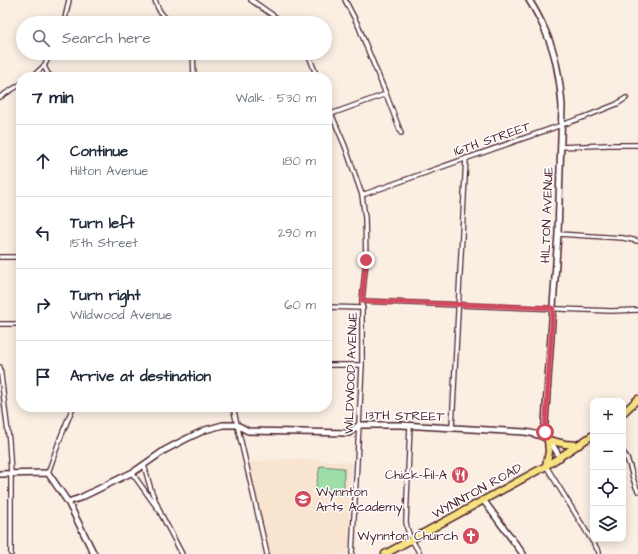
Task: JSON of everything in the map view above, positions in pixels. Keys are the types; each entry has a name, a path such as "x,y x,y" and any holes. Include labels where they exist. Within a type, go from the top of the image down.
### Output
{"main road":[{"name":"HILTON AVENUE","path":"529,0 546,34 556,62 562,106 558,234 546,439"},
{"path":"626,410 638,399"},
{"name":"13TH STREET","path":"68,502 80,498 132,473 165,450 186,439 205,430 223,425 237,425 248,431 349,432 359,425 410,425 525,432 532,433 546,439"},
{"name":"WYNNTON ROAD","path":"385,554 546,466 590,438"},
{"path":"546,439 572,445 579,445"},
{"path":"546,439 551,443 560,458"},
{"path":"546,439 549,452 546,466"},
{"path":"0,474 48,473 68,502 94,554"},
{"path":"484,501 523,554"}],"street":[{"path":"66,16 69,0"},
{"path":"155,0 157,9 164,16"},
{"path":"251,0 274,16"},
{"path":"345,0 359,28 400,133"},
{"path":"37,72 44,66 47,60"},
{"path":"193,60 194,72"},
{"path":"311,60 315,72"},
{"path":"44,66 47,72"},
{"path":"0,97 16,87"},
{"path":"332,114 386,94"},
{"name":"16TH STREET","path":"362,195 561,125 617,104 626,98"},
{"name":"WILDWOOD AVENUE","path":"332,116 345,146 362,195 365,218 366,252 362,301 362,365 352,554"},
{"path":"560,147 638,145"},
{"path":"452,427 466,158"},
{"path":"558,234 624,238 638,241"},
{"path":"0,257 16,257"},
{"path":"362,301 611,311 638,310"},
{"path":"332,307 363,308"},
{"path":"0,324 16,324"},
{"path":"332,364 362,365"},
{"path":"0,367 9,441 11,474 11,554"},
{"path":"48,473 71,412"},
{"path":"234,412 267,554"},
{"path":"410,425 406,529 420,554"},
{"path":"626,458 631,467 633,481 638,491"},
{"path":"144,465 151,490 182,554"},
{"path":"546,466 599,554"},
{"path":"132,473 162,514"}],"shaded area":[{"name":"Wynnton Arts Academy","path":"286,459 351,462 348,554 271,554 249,462"}],"green space":[{"path":"320,466 344,468 344,495 315,492"}],"place":[{"name":"Chick-fil-A","path":"460,475"},
{"name":"Wynnton Arts Academy","path":"303,499"},
{"name":"Wynnton Church","path":"471,536"}],"route":[{"path":"366,260 362,301 553,308 545,432"}]}
